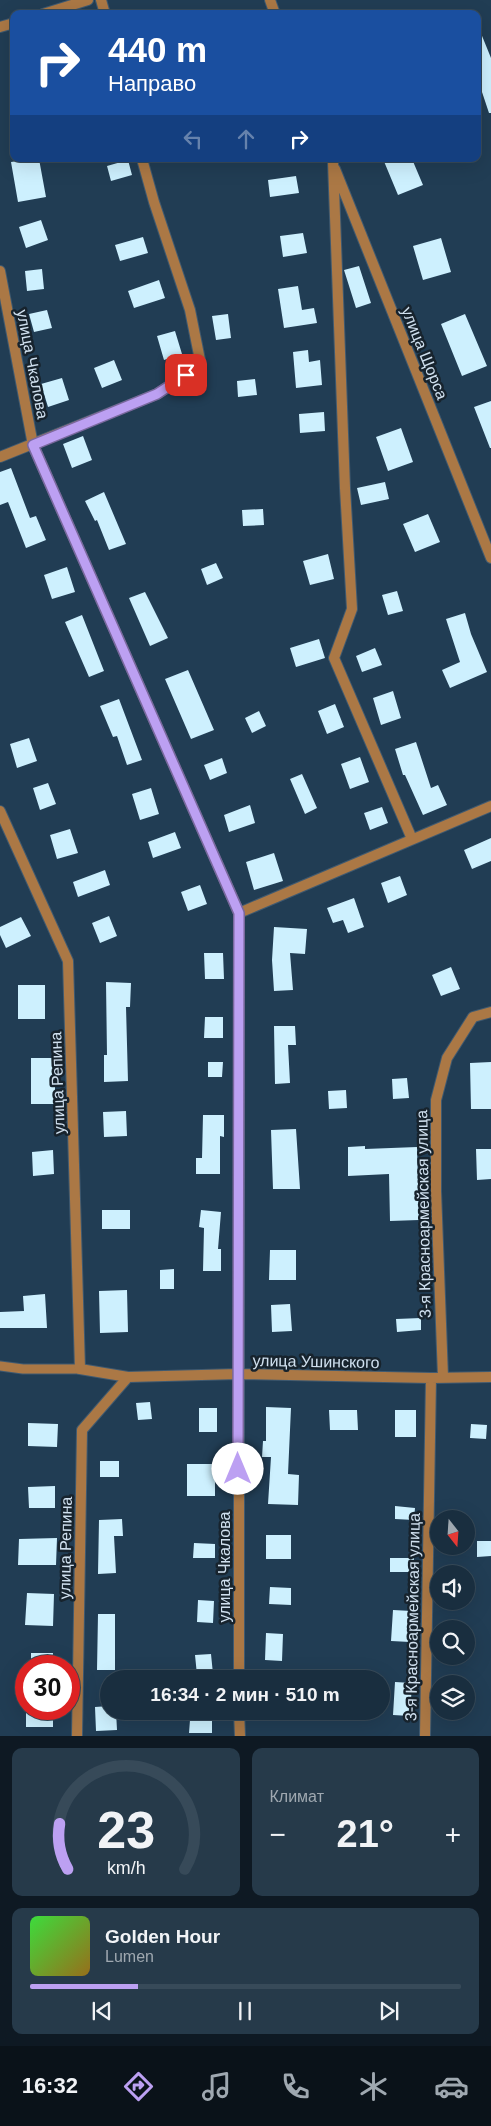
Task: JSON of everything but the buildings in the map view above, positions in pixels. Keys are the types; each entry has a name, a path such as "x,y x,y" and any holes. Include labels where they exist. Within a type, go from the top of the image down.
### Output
{"street":[{"path":"56,10 88,0"},
{"path":"0,457 157,394 201,365 190,310 154,202 143,162"},
{"path":"332,162 345,488 352,609 334,658 412,839"},
{"name":"улица Щорса","path":"333,162 491,558"},
{"name":"улица Чкалова","path":"0,271 33,445 239,913 239,1670"},
{"path":"239,913 491,806"},
{"name":"улица Репина","path":"0,811 68,961 80,1369"},
{"name":"3-я Красноармейская улица","path":"443,1377 437,1201 436,1100 447,1058 473,1017 491,1012"},
{"name":"улица Ушинского","path":"80,1369 128,1377 238,1374 431,1378 491,1377"},
{"name":"улица Репина","path":"77,1736 82,1430 128,1377"},
{"name":"3-я Красноармейская улица","path":"425,1736 431,1378"},
{"path":"240,1720 240,1736"}],"lane":[{"path":"0,1366 23,1369 80,1369"}],"route":[{"path":"186,375 157,394 33,445 239,913 238,1469"}]}
